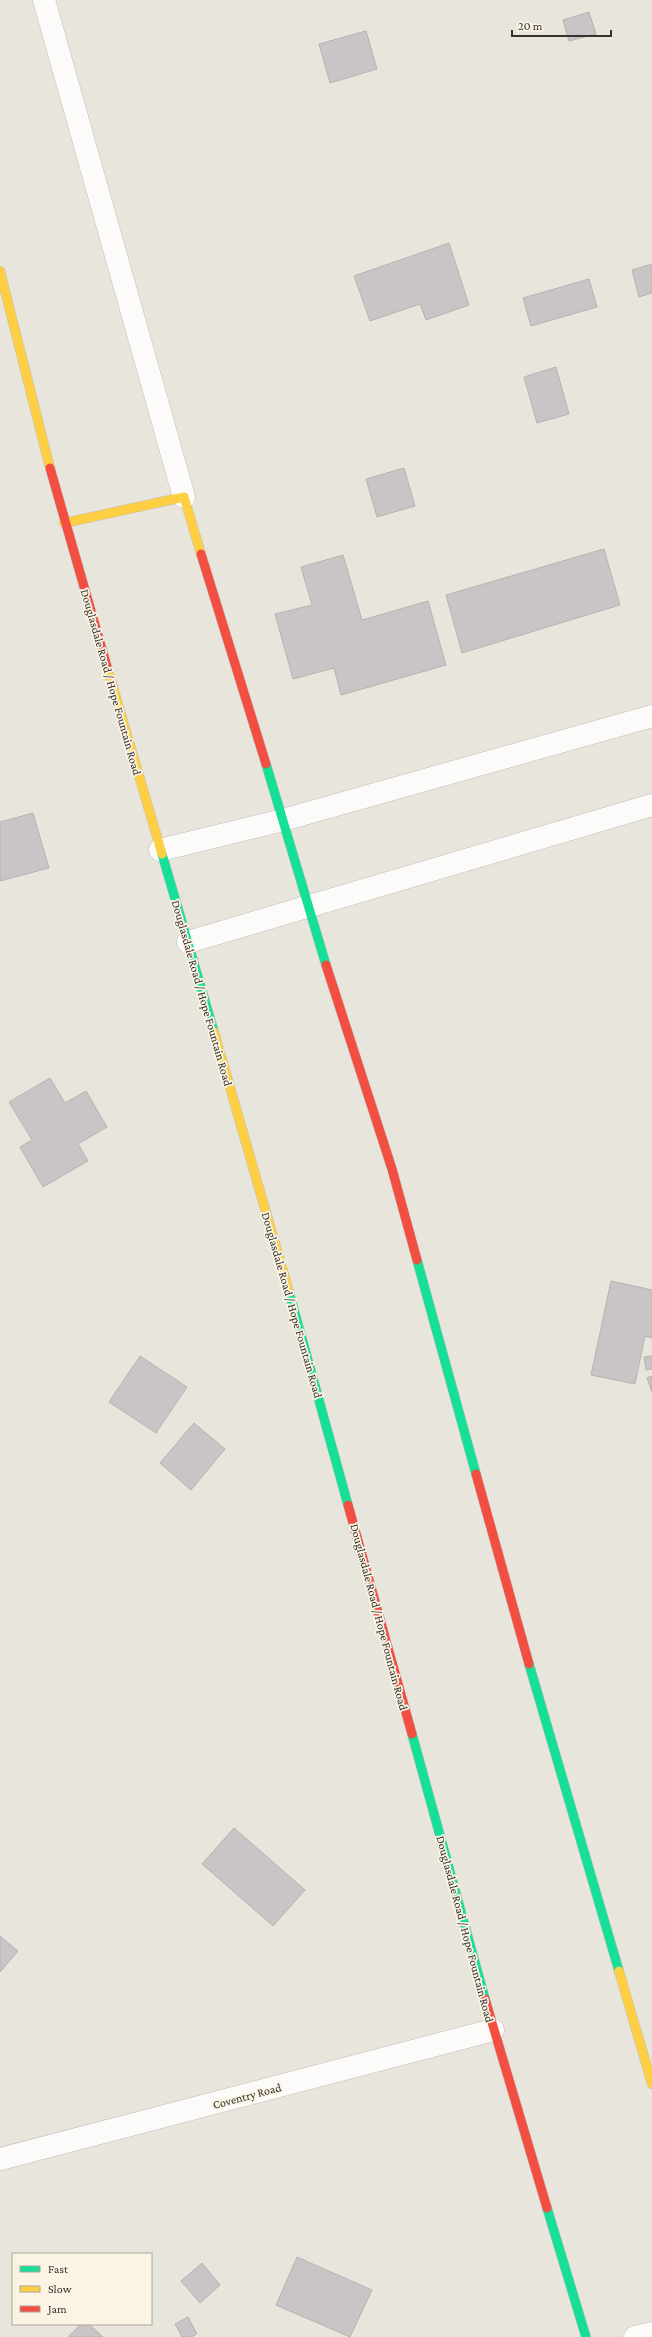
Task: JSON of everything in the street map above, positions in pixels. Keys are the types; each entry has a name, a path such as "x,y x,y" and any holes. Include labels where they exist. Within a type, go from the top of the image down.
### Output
{"main road":[{"name":"Douglasdale Road / Hope Fountain Road","path":"0,271 64,524 188,942 324,1416 493,2030 586,2337"},
{"path":"64,524 184,497 284,820 308,906 392,1169 515,1617 652,2084"}],"street":[{"path":"44,0 184,497"},
{"path":"160,850 284,820 652,716"},
{"path":"188,942 652,806"},
{"name":"Coventry Road","path":"0,2159 493,2030"},
{"path":"635,2337 652,2333"}],"building":[{"path":"589,12 596,34 569,41 563,20"},
{"path":"366,31 377,69 330,83 319,44"},
{"path":"449,243 469,305 426,320 420,304 370,321 354,276"},
{"path":"652,264 652,293 639,297 632,270"},
{"path":"589,279 597,307 531,326 523,298"},
{"path":"556,367 569,414 537,423 524,377"},
{"path":"404,468 415,506 377,517 366,479"},
{"path":"604,549 620,605 462,653 446,595"},
{"path":"343,555 362,620 428,601 446,665 341,695 334,668 293,679 275,614 312,605 301,567"},
{"path":"33,813 49,868 0,881 0,822"},
{"path":"50,1078 65,1103 86,1091 107,1127 78,1144 88,1161 43,1187 20,1147 32,1140 9,1102"},
{"path":"611,1281 652,1290 652,1338 645,1336 635,1384 591,1375"},
{"path":"140,1356 187,1387 156,1433 109,1402"},
{"path":"652,1356 652,1369 646,1370 644,1357"},
{"path":"652,1376 652,1392 647,1378"},
{"path":"194,1423 225,1449 191,1490 160,1463"},
{"path":"234,1828 305,1890 273,1926 202,1864"},
{"path":"0,1936 18,1951 0,1972"},
{"path":"297,2257 372,2290 350,2337 276,2305"},
{"path":"202,2263 220,2285 200,2303 181,2281"},
{"path":"188,2317 197,2334 191,2337 182,2337 175,2324"},
{"path":"80,2325 90,2325 103,2337 68,2337"}],"traffic: fast":[{"path":"266,764 326,965"},
{"path":"162,854 214,1032"},
{"path":"417,1260 476,1474"},
{"path":"289,1292 348,1505"},
{"path":"529,1664 619,1971"},
{"path":"412,1734 485,1999"},
{"path":"547,2208 586,2337"}],"traffic: slow":[{"path":"0,271 50,468"},
{"path":"64,523 184,497 201,554"},
{"path":"107,667 162,854"},
{"path":"214,1032 289,1292"},
{"path":"619,1971 652,2084"}],"traffic: jam":[{"path":"50,468 107,667"},
{"path":"201,554 266,764"},
{"path":"326,965 392,1169 417,1260"},
{"path":"476,1474 529,1664"},
{"path":"348,1505 412,1734"},
{"path":"485,1999 547,2208"}]}
